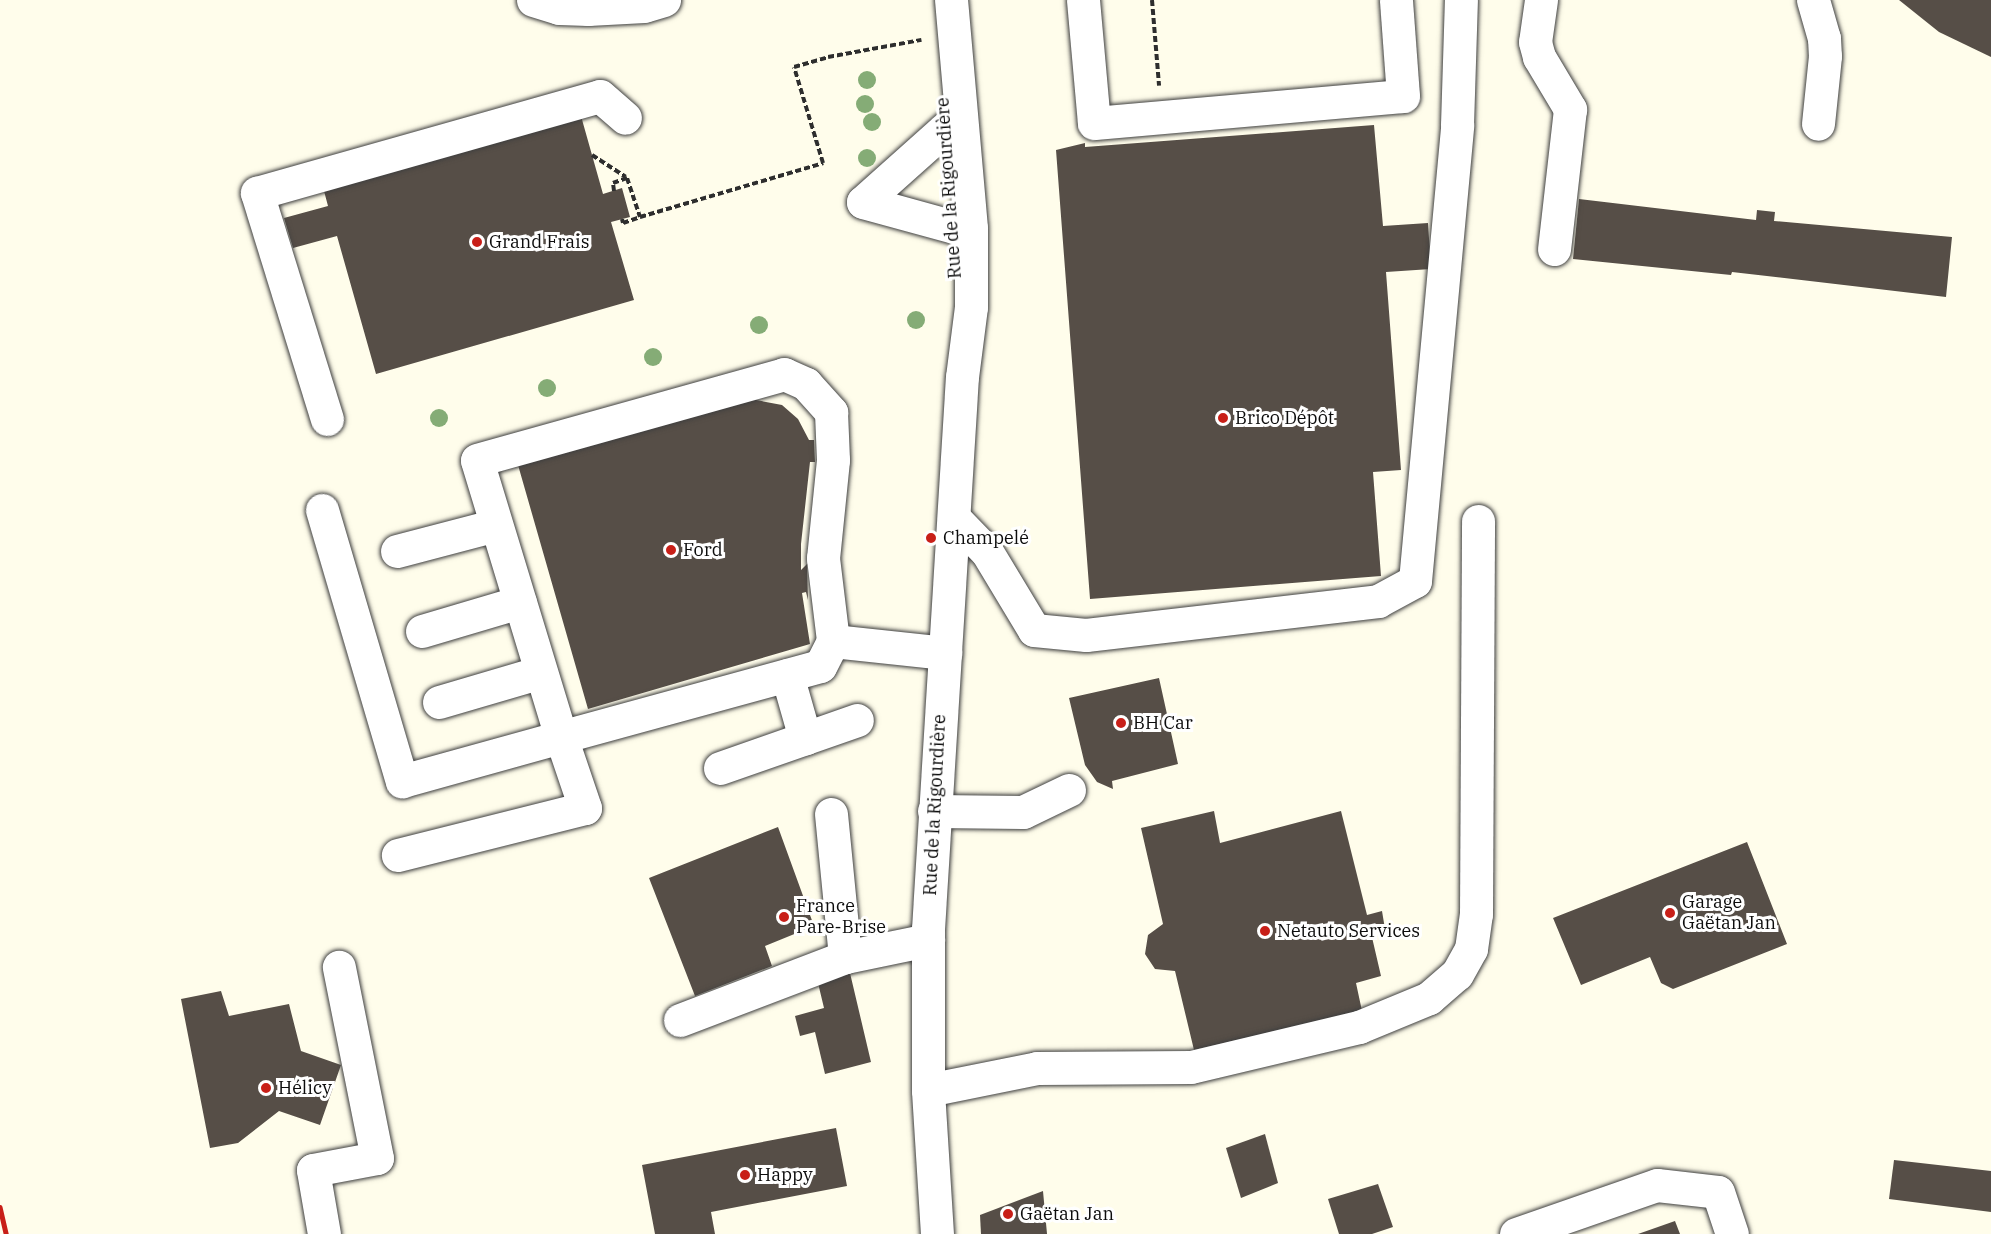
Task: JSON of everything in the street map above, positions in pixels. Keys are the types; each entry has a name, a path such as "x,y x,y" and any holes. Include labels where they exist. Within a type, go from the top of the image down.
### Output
{"street":[{"path":"532,0 560,8 588,9 644,6 664,0"},
{"name":"Rue de la Rigourdière","path":"930,0 946,127 962,377"},
{"name":"Rue de la Rigourdière","path":"937,1234 928,1090 928,940 962,377 971,307 971,228 951,0"},
{"path":"1083,0 1094,123 1403,96 1396,0"},
{"path":"954,518 987,552 1034,630 1086,635 1378,601 1415,581 1457,125 1461,0"},
{"path":"1541,0 1535,42 1539,57 1570,109 1554,249"},
{"path":"1813,0 1824,38 1825,56 1818,124"},
{"path":"327,419 257,193 600,96 625,118"},
{"path":"946,127 862,202 954,227"},
{"path":"321,510 402,781 561,737 820,666 833,641 823,558 833,460 831,412 806,384 784,374 477,460 561,737 585,808 398,855"},
{"path":"928,1090 1037,1068 1191,1067 1359,1027 1429,998 1457,974 1471,949 1476,914 1478,520"},
{"path":"397,551 496,525"},
{"path":"422,631 520,602"},
{"path":"833,641 945,653"},
{"path":"439,702 541,672"},
{"path":"787,675 805,738"},
{"path":"720,768 857,720"},
{"path":"934,811 1023,812 1069,790"},
{"path":"831,814 845,957"},
{"path":"680,1020 845,957 928,940"},
{"path":"324,1234 313,1170 377,1158 339,967"},
{"path":"1516,1234 1657,1185 1718,1192 1732,1234"}],"path":[{"path":"1152,0 1160,116"},
{"path":"622,219 623,223 823,163 794,68 828,57 935,38"},
{"path":"592,155 627,178 640,217"},
{"path":"614,191 613,183 627,178"}],"building":[{"path":"1899,0 1991,0 1991,57 1939,32"},
{"name":"Grand Frais","path":"581,116 603,194 622,188 630,217 611,222 634,300 376,374 337,236 293,248 284,218 328,206 324,191"},
{"name":"Brico Dépôt","path":"1374,125 1383,226 1428,223 1431,269 1386,272 1401,470 1373,472 1381,576 1090,599 1056,150 1085,143 1085,147"},
{"path":"1579,199 1756,220 1757,210 1775,212 1774,221 1952,237 1946,297 1732,272 1731,275 1573,259"},
{"name":"Ford","path":"751,399 782,405 798,419 809,440 814,440 815,462 810,462 801,544 801,570 807,564 808,600 806,592 802,593 810,644 588,709 518,465"},
{"name":"BH Car","path":"1159,678 1178,764 1112,781 1113,789 1097,782 1085,765 1069,698"},
{"name":"Netauto Services","path":"1214,811 1220,843 1341,811 1367,915 1382,911 1385,929 1371,933 1381,976 1356,983 1362,1011 1194,1050 1175,971 1155,969 1145,954 1148,935 1163,924 1141,828"},
{"path":"778,827 814,926 765,946 772,966 695,996 649,878"},
{"name":"Garage Gaëtan Jan","path":"1747,842 1787,944 1673,989 1661,983 1650,957 1581,985 1553,918"},
{"path":"850,973 871,1062 825,1074 815,1032 800,1036 795,1016 824,1008 818,983"},
{"name":"Hélicy","path":"221,991 229,1016 289,1004 301,1051 341,1065 320,1125 279,1111 238,1143 210,1148 181,999"},
{"name":"Happy","path":"836,1128 847,1186 711,1212 715,1234 655,1234 642,1165"},
{"path":"1265,1134 1278,1183 1241,1198 1226,1148"},
{"path":"1894,1160 1991,1171 1991,1212 1889,1199"},
{"path":"1378,1184 1393,1227 1372,1234 1339,1234 1328,1199"},
{"name":"Gaëtan Jan","path":"1043,1191 1047,1234 981,1234 980,1215"},
{"path":"1675,1221 1680,1234 1638,1234"}],"railway":[{"path":"0,1207 6,1234"}],"place":[{"name":"Grand Frais","path":"477,242"},
{"name":"Brico Dépôt","path":"1223,418"},
{"name":"Champelé","path":"931,538"},
{"name":"Ford","path":"671,550"},
{"name":"BH Car","path":"1121,723"},
{"name":"Garage Gaëtan Jan","path":"1670,913"},
{"name":"France Pare-Brise","path":"784,917"},
{"name":"Netauto Services","path":"1265,931"},
{"name":"Hélicy","path":"266,1088"},
{"name":"Happy","path":"745,1175"},
{"name":"Gaëtan Jan","path":"1008,1214"}]}
